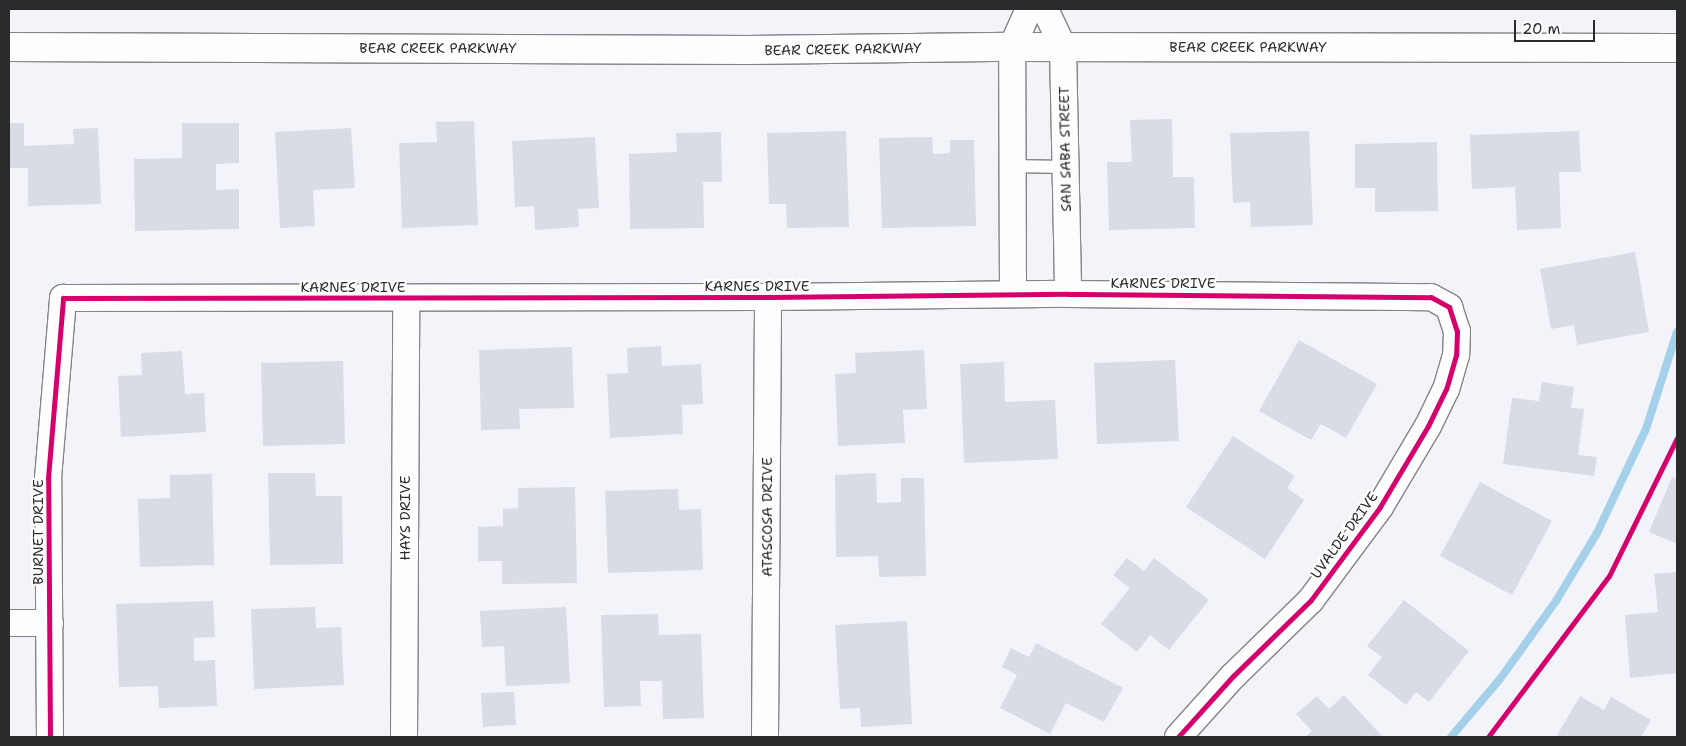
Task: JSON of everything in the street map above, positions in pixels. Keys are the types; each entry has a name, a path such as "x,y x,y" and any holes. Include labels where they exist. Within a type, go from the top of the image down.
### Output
{"main road":[{"name":"BEAR CREEK PARKWAY","path":"9,47 748,50 1012,47 1677,48"}],"street":[{"path":"1013,294 1012,47 1029,9"},
{"name":"SAN SABA STREET","path":"1045,9 1063,48 1068,294"},
{"name":"KARNES DRIVE","path":"63,298 768,297 1068,294 1431,297 1450,307"},
{"name":"ATASCOSA DRIVE","path":"765,737 768,297"},
{"name":"BURNET DRIVE","path":"50,737 48,478 63,298"},
{"name":"HAYS DRIVE","path":"404,737 406,298"},
{"name":"UVALDE DRIVE","path":"1178,737 1233,676 1311,600 1380,507 1428,426 1446,388 1456,355 1457,339 1456,326 1450,307"},
{"path":"9,623 50,623"}],"lane":[{"path":"1012,166 1065,167"}],"building":[{"path":"1172,119 1173,177 1194,177 1195,228 1109,230 1107,162 1132,162 1130,120"},
{"path":"474,121 478,225 402,228 399,143 437,142 436,122"},
{"path":"9,123 24,123 24,146 74,144 73,129 98,128 101,204 28,206 28,168 9,168"},
{"path":"182,123 239,123 239,163 216,164 216,190 239,189 239,229 135,231 134,159 182,158"},
{"path":"351,128 355,188 313,190 315,226 280,228 275,132"},
{"path":"846,131 849,227 787,228 786,204 769,204 767,133"},
{"path":"1309,131 1313,225 1251,227 1250,202 1233,203 1230,133"},
{"path":"1579,131 1581,172 1559,172 1561,228 1517,230 1515,187 1472,189 1470,135"},
{"path":"721,132 722,182 703,182 704,228 630,229 629,154 677,152 676,133"},
{"path":"595,137 599,208 578,209 579,227 535,230 534,206 515,207 512,141"},
{"path":"932,137 933,154 950,153 950,140 974,140 976,226 882,228 879,138"},
{"path":"1437,142 1438,211 1375,212 1375,188 1355,188 1355,144"},
{"path":"1635,252 1649,332 1577,345 1574,325 1551,329 1540,269"},
{"path":"1299,340 1377,384 1346,438 1321,424 1311,440 1259,411"},
{"path":"661,346 662,366 701,364 703,404 682,405 683,434 610,438 607,374 628,373 627,348"},
{"path":"572,347 574,408 519,409 520,429 481,430 479,350"},
{"path":"924,350 927,409 903,410 905,443 838,446 835,374 856,373 855,353"},
{"path":"182,351 185,394 204,393 206,432 121,437 118,376 142,375 141,353"},
{"path":"1175,360 1179,441 1097,444 1094,363"},
{"path":"343,361 345,444 263,446 261,363"},
{"path":"1004,362 1005,402 1055,400 1058,459 964,463 960,364"},
{"path":"1542,382 1574,387 1571,408 1584,409 1578,455 1597,457 1594,476 1503,464 1512,398 1539,401"},
{"path":"1233,436 1295,476 1287,488 1304,500 1265,559 1186,507"},
{"path":"268,473 315,473 316,496 342,496 343,564 270,565"},
{"path":"876,473 877,503 901,502 901,478 924,478 926,576 879,577 878,556 836,557 835,475"},
{"path":"212,474 214,565 140,567 138,499 170,498 170,475"},
{"path":"1672,477 1677,479 1677,544 1649,532"},
{"path":"1480,482 1552,521 1512,595 1440,556"},
{"path":"575,487 577,583 502,584 502,561 478,561 478,527 503,526 503,509 518,508 518,488"},
{"path":"678,489 679,510 701,509 703,570 608,573 605,491"},
{"path":"1127,558 1144,571 1154,558 1209,600 1169,650 1150,635 1137,652 1101,624 1130,588 1113,575"},
{"path":"1677,572 1677,673 1630,678 1625,615 1658,612 1654,574"},
{"path":"1404,600 1469,651 1429,702 1416,692 1406,705 1368,675 1382,657 1367,646"},
{"path":"213,601 215,637 194,638 194,661 215,660 217,706 159,708 158,686 119,687 116,604"},
{"path":"315,607 316,628 341,627 344,685 254,689 251,609"},
{"path":"566,607 570,683 506,686 504,646 482,647 480,611"},
{"path":"658,614 659,635 701,634 704,718 663,719 662,681 640,681 641,706 604,707 601,615"},
{"path":"907,621 912,724 861,727 860,708 840,709 835,625"},
{"path":"1036,643 1123,688 1104,722 1066,703 1050,734 1000,708 1017,675 1002,667 1011,648 1029,657"},
{"path":"514,692 516,725 483,727 481,693"},
{"path":"1344,695 1383,737 1305,737 1312,731 1296,714 1317,696 1329,709"},
{"path":"1580,696 1604,710 1611,697 1651,720 1641,737 1556,737"}],"waterway":[{"path":"1451,737 1500,679 1556,601 1597,533 1646,429 1677,332"}],"cycle path":[{"path":"50,737 48,478 63,298 768,297 1068,294 1431,297 1449,307 1457,331 1456,355 1446,389 1428,426 1380,507 1311,600 1233,676 1178,737"},
{"path":"1488,737 1609,576 1677,438"}]}
